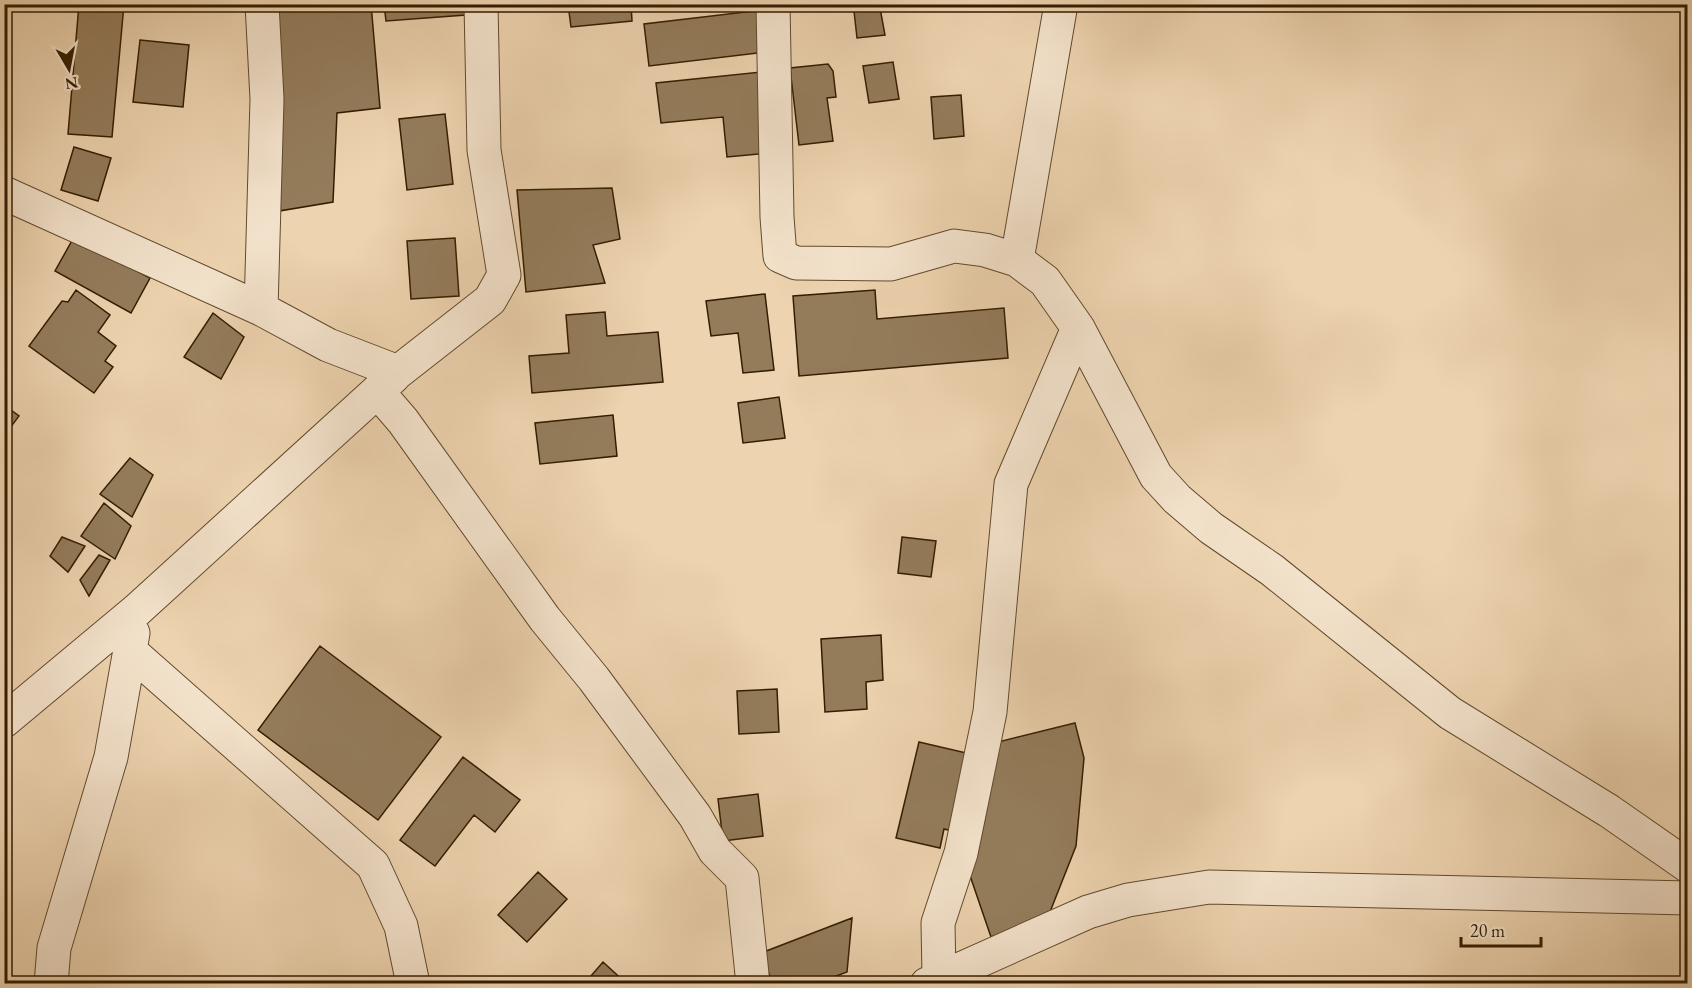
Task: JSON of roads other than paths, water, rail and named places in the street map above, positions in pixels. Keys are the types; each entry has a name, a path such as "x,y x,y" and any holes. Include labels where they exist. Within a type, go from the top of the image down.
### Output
{"street":[{"path":"261,309 267,99 262,4"},
{"path":"4,721 137,610 388,382 490,300 504,275 484,150 481,4"},
{"path":"773,4 777,217 780,256 796,263 891,264 954,246 985,250 1017,260 1045,281 1078,328 1156,476 1177,499 1211,528 1272,570 1450,713 1609,811 1688,866"},
{"path":"1017,260 1061,4"},
{"path":"4,193 261,309 328,345 388,382 403,421 545,620 594,679 695,816 716,851 742,878 753,984"},
{"path":"1078,328 1011,484 990,712 961,853 938,923 933,981 1088,912 1128,900 1209,887 1688,898"},
{"path":"51,984 54,948 111,757 137,610"},
{"path":"130,651 373,865 401,926 413,984"}]}
